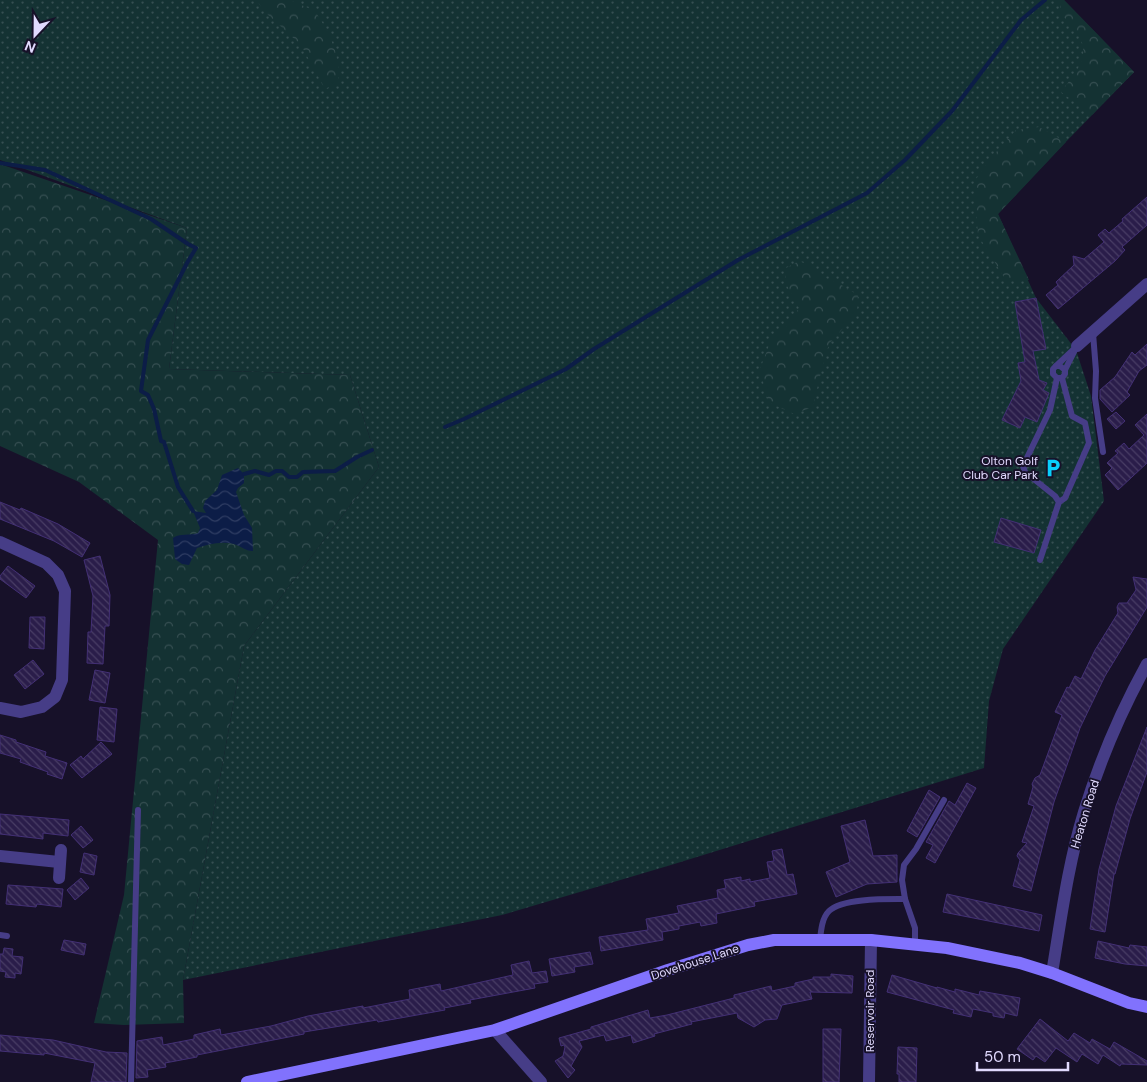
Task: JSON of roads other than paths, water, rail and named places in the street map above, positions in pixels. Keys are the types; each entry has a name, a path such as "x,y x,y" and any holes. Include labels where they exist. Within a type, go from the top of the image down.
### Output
{"street":[{"path":"1077,346 1147,284"},
{"path":"0,542 46,563 58,575 64,591 62,680 55,697 42,707 21,712 0,708"},
{"name":"Heaton Road","path":"1052,973 1072,859 1084,812 1110,738 1147,664"},
{"path":"0,856 60,856 59,878"},
{"name":"Dovehouse Lane","path":"247,1082 495,1030 668,970 748,945 774,940 871,940 947,948 1020,963 1052,973 1129,1003 1147,1007"},
{"name":"Reservoir Road","path":"869,1082 871,940"},
{"path":"495,1030 541,1082"}],"lane":[{"path":"1092,332 1096,371 1095,398 1103,452"},
{"path":"1040,560 1059,502 1066,498 1090,444 1085,423 1072,416 1059,378 1053,374 1053,369 1077,346"},
{"path":"1059,502 1055,496 1025,472 1023,466 1050,410 1059,378 1065,374 1065,370 1077,346"},
{"path":"1056,366 1060,366 1065,370"},
{"path":"915,945 916,928 905,899 902,880 904,865 916,849 944,800"},
{"path":"131,1082 138,810"},
{"path":"820,940 822,924 829,911 836,907 866,899 905,899"}],"water":[{"path":"238,468 244,474 244,483 236,492 244,515 252,528 253,551 229,543 211,544 197,548 189,565 182,564 175,559 173,538 198,533 200,528 193,511 206,513 203,508 205,501 217,490 222,475"}],"waterway":[{"path":"445,427 566,369 594,349 738,260 867,193 905,160 952,111 1021,20 1045,0"},
{"path":"0,163 45,170 151,219 196,248 148,340 141,391 148,395 154,409 161,441 164,442 178,487 193,511"},
{"path":"244,474 255,471 269,475 276,471 282,471 289,477 297,477 303,472 335,471 372,450"}],"place":[{"name":"Olton Golf Club Car Park","path":"1053,468"}]}
